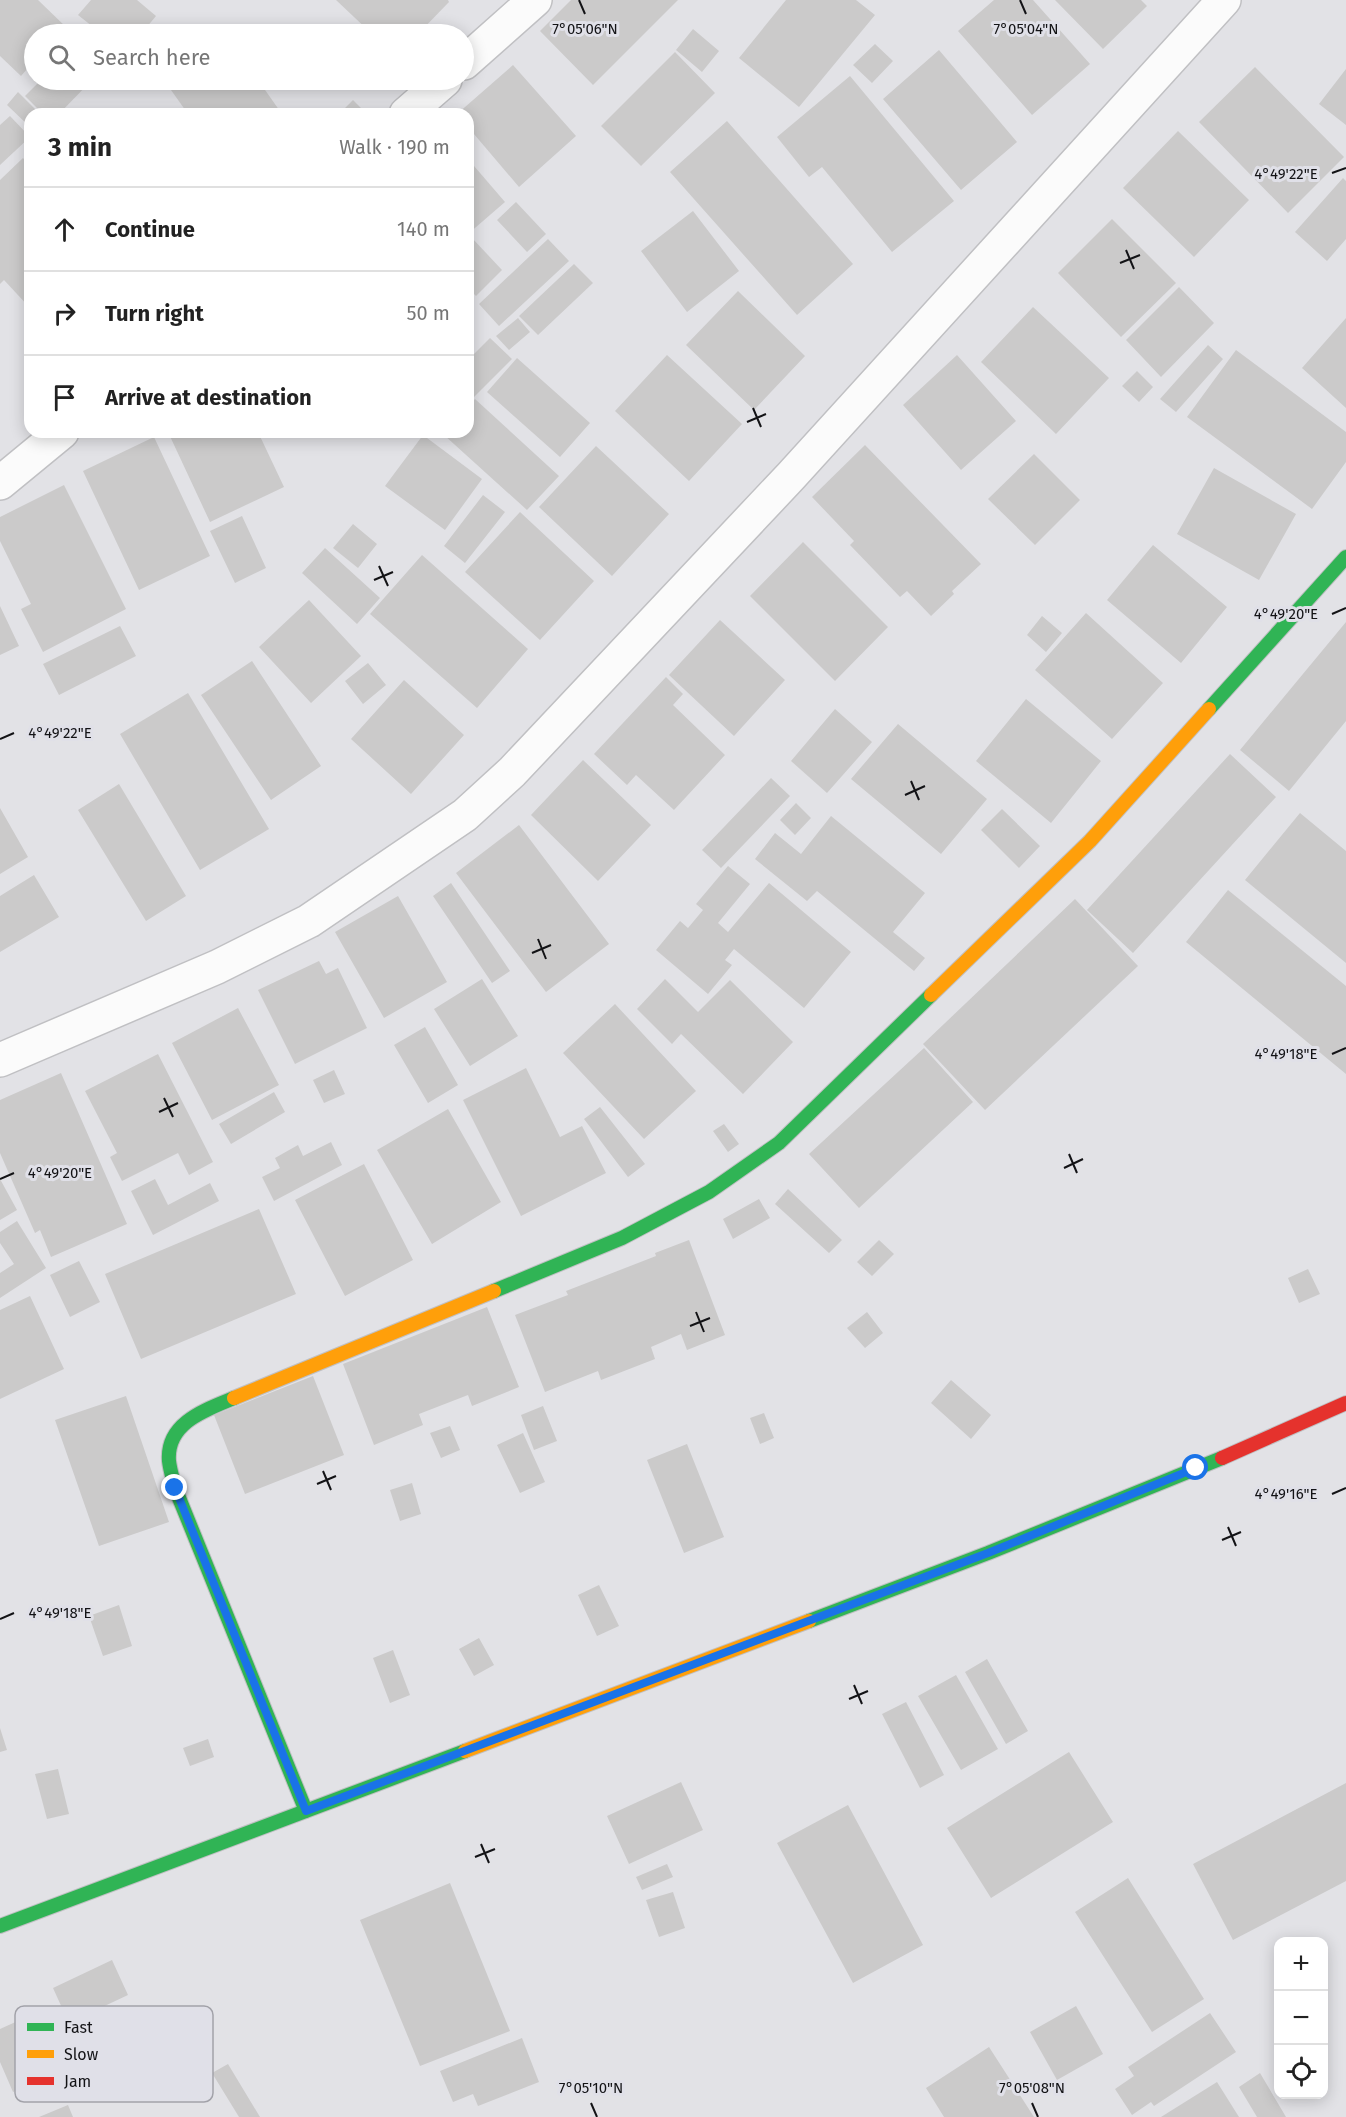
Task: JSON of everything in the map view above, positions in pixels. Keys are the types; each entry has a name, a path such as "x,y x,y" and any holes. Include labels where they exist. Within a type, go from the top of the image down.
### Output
{"street":[{"path":"474,54 535,0"},
{"path":"0,1060 217,968 309,921 465,815 512,772 783,485 1224,0"},
{"path":"413,108 434,90"},
{"path":"0,483 55,438"},
{"path":"306,1811 175,1488 169,1459 173,1435 196,1414 622,1238 709,1192 779,1143 1090,841 1346,557"},
{"path":"0,1926 988,1553 1196,1468 1346,1403"}],"building":[{"path":"0,0 38,0 63,24 24,24 24,73 21,76 0,56"},
{"path":"91,0 137,0 156,16 149,24 89,24 78,15"},
{"path":"336,0 448,0 449,2 428,24 361,24"},
{"path":"571,0 678,0 593,85 540,31"},
{"path":"786,0 856,0 875,15 799,107 739,58"},
{"path":"994,0 1033,0 1090,64 1032,115 958,31"},
{"path":"1055,0 1141,0 1147,6 1103,49"},
{"path":"693,29 719,51 702,72 676,50"},
{"path":"875,44 893,61 872,83 853,65"},
{"path":"939,50 1017,142 961,190 883,99"},
{"path":"675,52 715,93 641,166 601,126"},
{"path":"513,65 576,136 519,187 474,134 474,108 464,108"},
{"path":"1255,67 1344,157 1288,213 1199,122"},
{"path":"1346,69 1346,125 1319,104"},
{"path":"850,76 954,201 892,252 822,167 809,177 777,137"},
{"path":"31,90 82,90 65,108 37,108 25,96"},
{"path":"171,90 265,90 278,108 184,108"},
{"path":"18,92 34,108 24,108 24,121 7,105"},
{"path":"353,100 361,108 345,108"},
{"path":"10,116 24,131 24,143 0,165 0,125"},
{"path":"727,121 853,264 797,315 670,172"},
{"path":"1178,131 1249,200 1194,257 1123,188"},
{"path":"23,158 24,302 4,280 0,284 0,180"},
{"path":"474,166 505,202 474,229"},
{"path":"1343,178 1346,181 1346,239 1327,261 1295,232"},
{"path":"516,202 546,234 527,252 497,220"},
{"path":"693,211 739,271 687,312 641,251"},
{"path":"1112,219 1176,283 1121,337 1058,273"},
{"path":"548,239 569,261 499,326 479,304"},
{"path":"474,240 502,270 476,296 474,294"},
{"path":"574,264 593,283 538,335 519,316"},
{"path":"1179,287 1214,323 1161,377 1126,340"},
{"path":"738,291 805,356 754,410 686,345"},
{"path":"1033,307 1109,378 1056,434 981,362"},
{"path":"518,318 530,332 509,350 496,336"},
{"path":"1346,318 1346,408 1302,368"},
{"path":"490,338 512,359 474,397 474,354"},
{"path":"1208,345 1223,359 1176,412 1160,399"},
{"path":"1236,350 1346,432 1346,462 1312,509 1187,417"},
{"path":"667,355 742,424 689,481 615,411"},
{"path":"957,355 1016,421 961,470 903,405"},
{"path":"517,358 590,423 560,457 487,392"},
{"path":"1137,371 1153,387 1139,402 1122,386"},
{"path":"474,400 559,476 527,510 447,438 474,438"},
{"path":"154,438 210,556 139,590 83,471"},
{"path":"171,438 261,438 284,487 210,522"},
{"path":"421,438 427,438 482,479 445,530 385,486"},
{"path":"865,445 981,564 952,591 954,594 931,616 907,591 900,597 850,545 854,541 812,497"},
{"path":"596,446 669,514 612,576 539,507"},
{"path":"1034,454 1080,500 1035,545 988,499"},
{"path":"1214,468 1296,514 1259,580 1177,534"},
{"path":"64,485 126,609 43,652 21,609 31,604 0,541 0,517"},
{"path":"483,495 505,512 465,563 444,546"},
{"path":"520,512 594,581 540,640 465,572"},
{"path":"242,516 266,568 235,583 210,531"},
{"path":"353,524 377,544 358,568 333,548"},
{"path":"803,542 888,627 835,681 750,596"},
{"path":"1153,545 1227,607 1181,663 1107,600"},
{"path":"325,548 380,598 357,624 302,573"},
{"path":"422,555 528,649 477,708 370,614"},
{"path":"309,600 361,656 311,703 259,647"},
{"path":"0,606 19,646 0,655"},
{"path":"1086,613 1163,683 1112,739 1035,670"},
{"path":"1042,616 1062,633 1046,652 1027,635"},
{"path":"720,620 785,680 734,736 669,675"},
{"path":"1346,622 1346,721 1289,791 1240,750"},
{"path":"120,626 136,656 59,695 43,664"},
{"path":"252,661 321,766 271,800 201,695"},
{"path":"368,663 386,685 363,704 345,681"},
{"path":"666,677 683,694 673,705 725,755 674,810 636,775 627,785 594,754"},
{"path":"404,680 464,735 411,794 351,739"},
{"path":"188,693 269,829 200,870 120,734"},
{"path":"1026,699 1101,761 1051,823 976,761"},
{"path":"835,709 872,742 827,793 791,761"},
{"path":"898,724 987,799 941,854 851,779"},
{"path":"1230,754 1276,797 1133,953 1087,910"},
{"path":"583,760 651,825 598,881 531,815"},
{"path":"771,778 790,796 721,868 702,850"},
{"path":"119,784 186,896 146,921 78,810"},
{"path":"796,803 811,818 795,835 780,820"},
{"path":"0,808 28,857 0,874"},
{"path":"1002,809 1040,846 1019,868 981,830"},
{"path":"1300,813 1346,851 1346,963 1245,880"},
{"path":"831,816 925,893 893,932 925,958 914,971 817,891 807,901 755,859 775,833 801,854"},
{"path":"519,825 609,944 546,992 456,873"},
{"path":"728,866 750,884 718,923 728,932 769,883 851,952 804,1008 734,949 725,960 732,965 708,994 656,950 680,921 688,928 703,910 696,904"},
{"path":"34,875 59,917 0,952 0,896"},
{"path":"451,883 510,971 492,983 433,896"},
{"path":"1228,890 1346,986 1346,1074 1186,942"},
{"path":"398,896 447,982 384,1018 335,932"},
{"path":"1075,899 1138,966 985,1110 923,1044"},
{"path":"319,961 326,974 338,968 367,1028 295,1064 258,990"},
{"path":"482,979 518,1036 470,1066 434,1009"},
{"path":"665,979 698,1012 730,980 793,1042 743,1094 681,1034 672,1044 637,1009"},
{"path":"615,1004 696,1091 644,1139 563,1053"},
{"path":"238,1008 279,1085 212,1120 172,1043"},
{"path":"425,1027 458,1085 428,1103 394,1045"},
{"path":"924,1048 973,1102 859,1208 809,1154"},
{"path":"158,1054 213,1162 189,1175 178,1153 122,1181 110,1157 117,1153 85,1091"},
{"path":"526,1068 560,1137 582,1126 606,1173 521,1216 463,1100"},
{"path":"334,1070 345,1094 324,1103 313,1080"},
{"path":"61,1073 127,1224 51,1257 40,1230 35,1233 0,1153 0,1100"},
{"path":"274,1092 285,1112 231,1144 219,1124"},
{"path":"600,1107 645,1164 628,1177 584,1119"},
{"path":"448,1109 501,1202 432,1244 377,1150"},
{"path":"724,1124 739,1144 728,1152 713,1131"},
{"path":"331,1142 342,1165 274,1201 262,1177 280,1168 275,1158 298,1145 303,1156"},
{"path":"364,1164 413,1260 345,1296 295,1200"},
{"path":"0,1179 17,1210 0,1220"},
{"path":"155,1179 168,1205 210,1183 219,1201 153,1235 131,1191"},
{"path":"788,1189 842,1240 829,1253 775,1204"},
{"path":"759,1199 770,1218 733,1239 723,1219"},
{"path":"259,1209 296,1294 141,1359 105,1274"},
{"path":"17,1221 46,1268 0,1298 0,1273 14,1264 0,1243 0,1232"},
{"path":"689,1240 725,1335 687,1350 681,1334 651,1347 655,1359 601,1380 598,1371 545,1392 515,1315 568,1295 566,1291 656,1256 655,1253"},
{"path":"879,1240 894,1254 872,1276 857,1262"},
{"path":"79,1261 100,1302 70,1317 50,1275"},
{"path":"1308,1269 1320,1294 1299,1303 1288,1278"},
{"path":"30,1296 64,1369 0,1399 0,1310"},
{"path":"487,1307 519,1387 472,1406 468,1395 419,1414 423,1425 374,1445 343,1364"},
{"path":"867,1312 883,1333 865,1348 847,1328"},
{"path":"313,1376 344,1455 245,1494 214,1415"},
{"path":"951,1380 991,1415 971,1439 931,1403"},
{"path":"126,1396 169,1522 99,1546 55,1420"},
{"path":"543,1406 557,1441 534,1450 521,1415"},
{"path":"764,1413 774,1438 760,1444 750,1418"},
{"path":"450,1426 460,1450 441,1458 430,1433"},
{"path":"523,1433 545,1482 520,1493 497,1445"},
{"path":"687,1444 724,1537 684,1553 647,1460"},
{"path":"412,1483 421,1514 400,1521 390,1490"},
{"path":"599,1585 619,1626 597,1636 578,1595"},
{"path":"119,1605 132,1646 103,1656 89,1616"},
{"path":"479,1638 494,1665 474,1676 459,1649"},
{"path":"393,1650 410,1695 390,1703 373,1658"},
{"path":"987,1659 1028,1731 1006,1744 965,1672"},
{"path":"956,1675 998,1749 961,1770 918,1696"},
{"path":"906,1702 944,1775 920,1788 882,1714"},
{"path":"0,1728 7,1750 0,1752"},
{"path":"208,1739 214,1757 190,1766 183,1748"},
{"path":"1069,1752 1113,1822 991,1898 947,1828"},
{"path":"58,1769 69,1814 47,1819 35,1774"},
{"path":"681,1782 703,1830 629,1864 607,1816"},
{"path":"1346,1783 1346,1881 1233,1940 1193,1864"},
{"path":"848,1805 923,1945 853,1983 777,1843"},
{"path":"667,1864 673,1877 642,1890 636,1877"},
{"path":"1128,1878 1204,1999 1152,2032 1075,1912"},
{"path":"450,1883 510,2031 420,2066 360,1920"},
{"path":"673,1892 685,1928 659,1937 646,1900"},
{"path":"112,1960 128,1995 105,2006 61,2006 53,1988"},
{"path":"1076,2006 1103,2054 1057,2080 1030,2032"},
{"path":"1210,2013 1236,2052 1154,2106 1151,2102 1132,2115 1115,2089 1134,2076 1128,2067"},
{"path":"15,2022 15,2091 13,2092 0,2062 0,2029"},
{"path":"522,2038 539,2082 478,2106 473,2094 453,2102 440,2071"},
{"path":"989,2047 1034,2117 944,2117 926,2088"},
{"path":"228,2064 260,2117 239,2117 213,2072"},
{"path":"1260,2073 1286,2117 1257,2117 1239,2087"},
{"path":"1217,2082 1239,2117 1161,2117"},
{"path":"68,2105 73,2117 39,2117"}],"traffic: fast":[{"path":"1209,709 1346,557"},
{"path":"494,1291 622,1238 709,1192 779,1143 931,995"},
{"path":"234,1398 200,1413 181,1428 170,1448 169,1464 175,1488 306,1811"},
{"path":"809,1621 988,1553 1222,1458"},
{"path":"0,1926 465,1751"}],"traffic: slow":[{"path":"931,995 1090,841 1209,709"},
{"path":"234,1398 494,1291"},
{"path":"465,1751 809,1621"}],"traffic: jam":[{"path":"1222,1458 1346,1403"}],"route":[{"path":"175,1488 306,1811 988,1553 1196,1468"}]}
